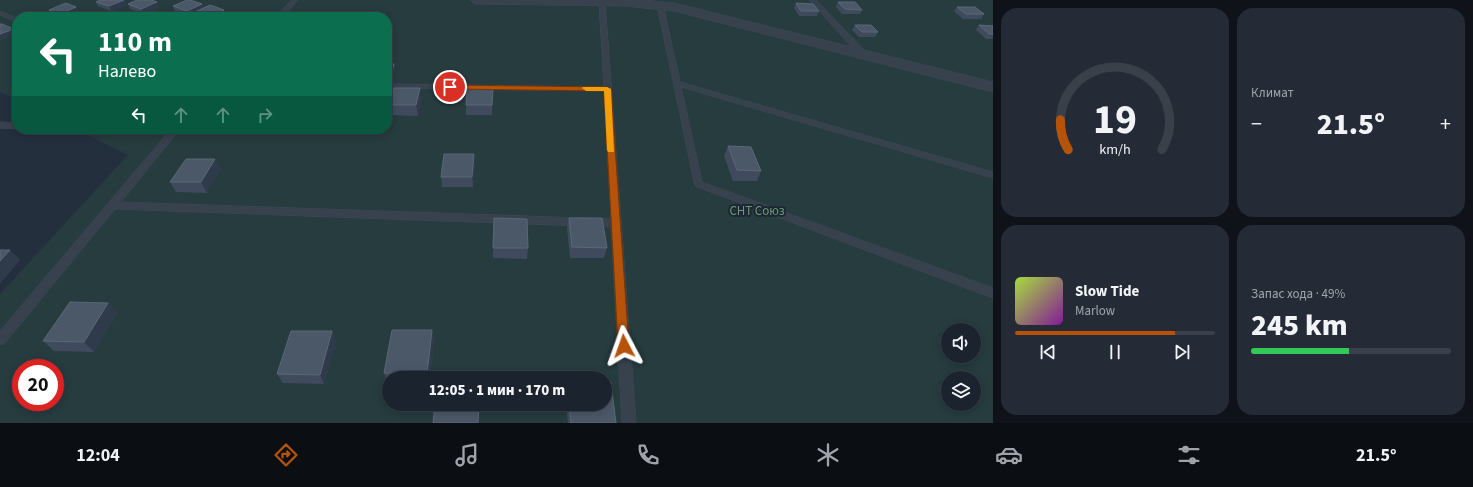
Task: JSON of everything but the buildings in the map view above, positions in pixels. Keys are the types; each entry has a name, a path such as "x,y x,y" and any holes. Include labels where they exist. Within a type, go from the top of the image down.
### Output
{"street":[{"path":"476,0 664,4 864,56 993,87"}],"lane":[{"path":"284,12 295,0"},
{"path":"813,0 864,56"},
{"path":"602,2 629,423"},
{"path":"664,4 676,82 698,184 993,293"},
{"path":"0,13 12,18"},
{"path":"676,82 993,175"},
{"path":"392,86 607,89"},
{"path":"0,125 12,126"},
{"path":"0,340 172,134"},
{"path":"113,205 616,223"}],"green space":[{"name":"СНТ Союз","path":"0,0 993,0 993,423 0,423 0,294 128,155 86,134 392,134 392,12 12,12 12,98 0,92"}],"slow traffic":[{"path":"586,88 607,89 611,150"}],"route":[{"path":"450,87 607,89 624,346"}]}
